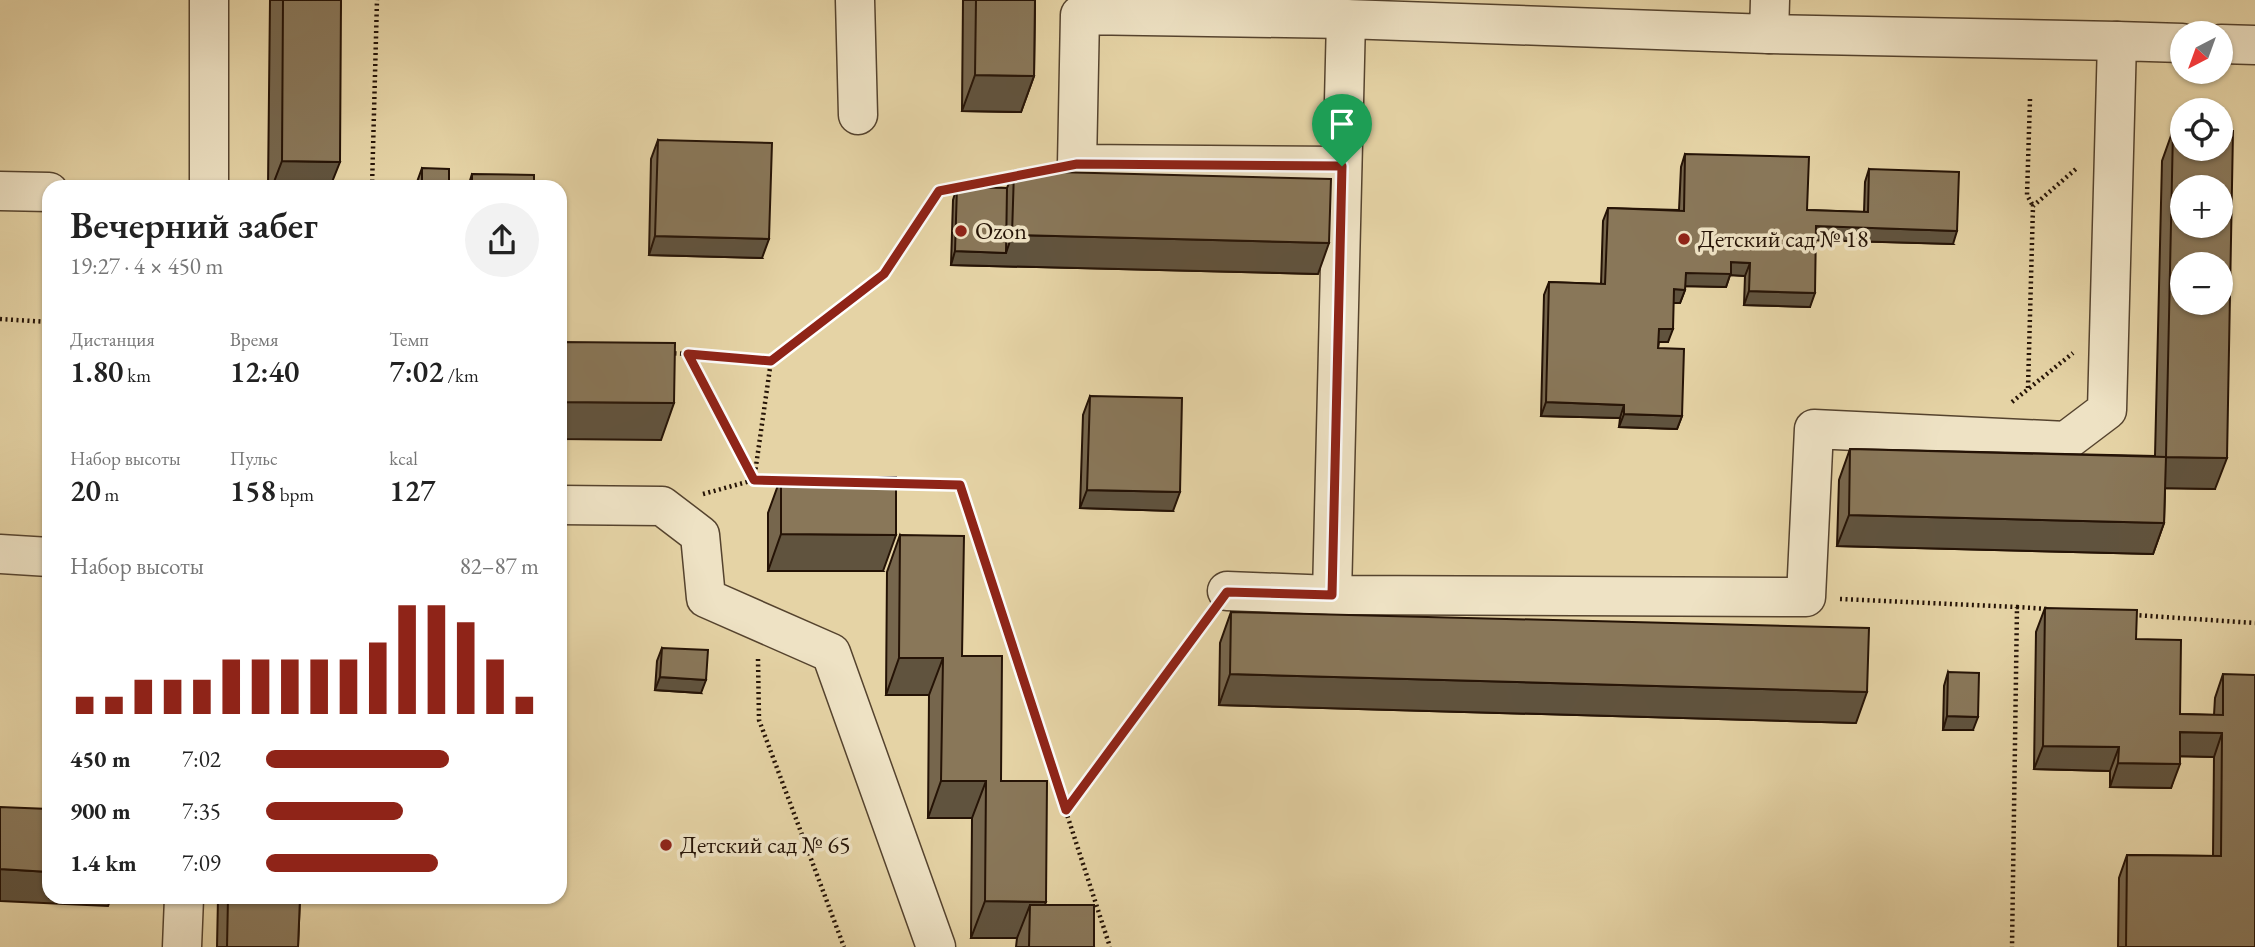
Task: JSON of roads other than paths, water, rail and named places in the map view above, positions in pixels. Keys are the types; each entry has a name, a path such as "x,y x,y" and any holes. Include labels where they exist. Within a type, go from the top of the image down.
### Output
{"lane":[{"path":"209,0 209,180"},
{"path":"855,0 858,115"},
{"path":"1342,166 1077,164 1080,15 1346,19 1769,17 2170,43"},
{"path":"1332,595 1346,19"},
{"path":"1227,592 1806,597 1814,429 2066,441 2107,410 2118,41"},
{"path":"2233,44 2255,45"},
{"path":"0,191 42,192"},
{"path":"567,505 662,506 700,535 706,598 831,653 936,947"},
{"path":"0,555 42,556"},
{"path":"182,947 184,904"}],"place":[{"name":"Ozon","path":"961,231"},
{"name":"Детский сад № 18","path":"1684,239"},
{"name":"Детский сад № 65","path":"666,845"}]}
